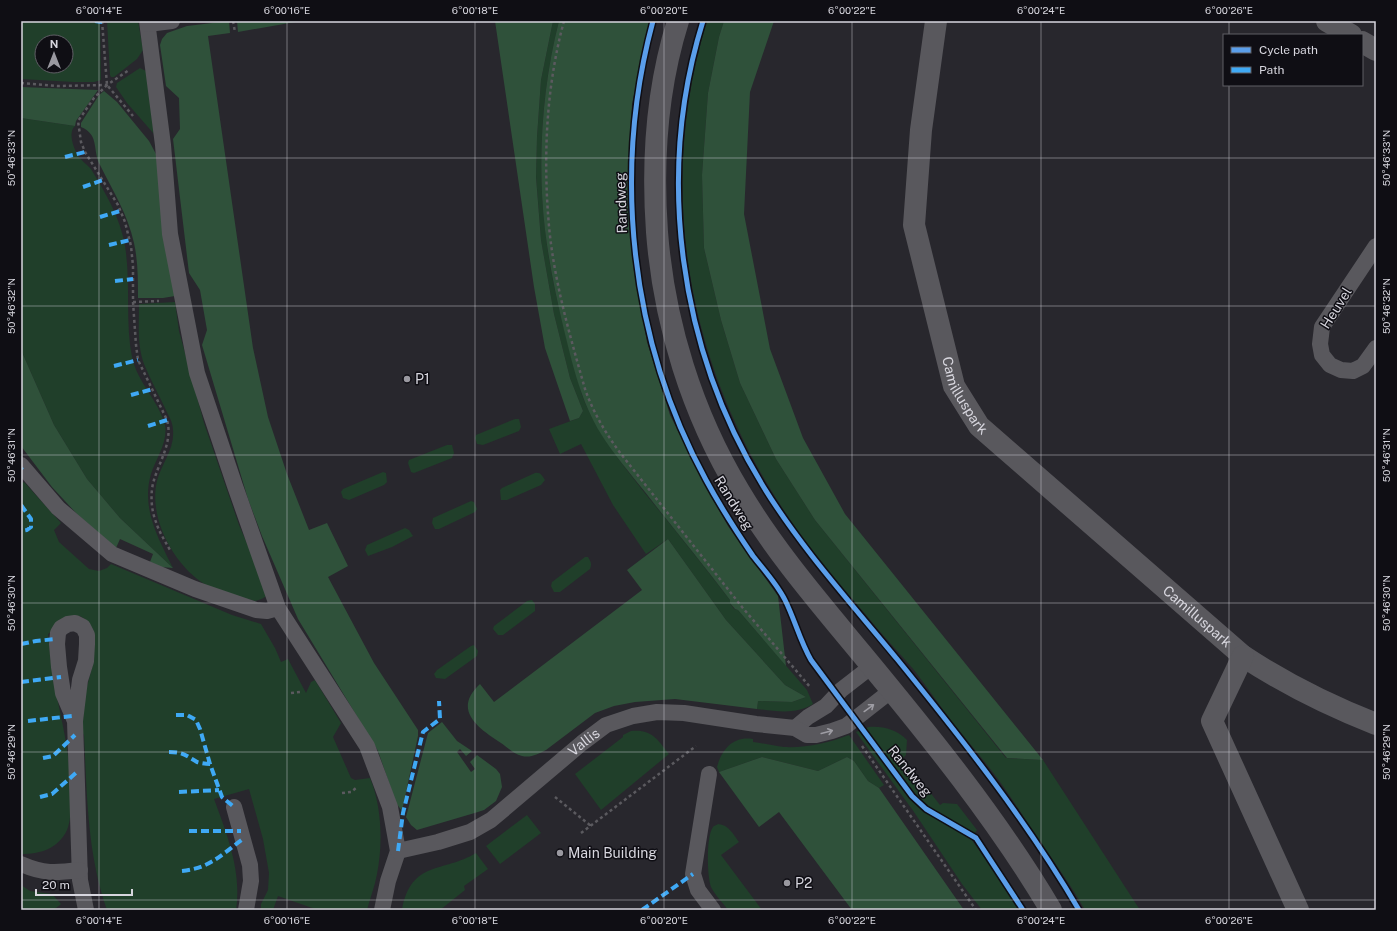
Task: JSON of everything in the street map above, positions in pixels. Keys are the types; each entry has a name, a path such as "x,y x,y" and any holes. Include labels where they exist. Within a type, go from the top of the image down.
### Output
{"street":[{"name":"Randweg","path":"678,21 663,86 656,142 656,221 660,263 668,312 677,348 699,411 711,439 739,491 779,552 933,742 994,823 1037,885 1051,910"},
{"name":"Camilluspark","path":"936,21 921,130 914,225 954,386 979,426 1242,656 1262,669 1319,699 1353,716 1376,724"},
{"path":"1327,21 1349,34"},
{"path":"1363,43 1376,50"},
{"name":"Camilluspark","path":"1242,656 1212,722 1298,910"}],"lane":[{"path":"172,21 147,23 163,146 170,234 197,373 278,608 367,746 390,806 398,851 388,881 382,910"},
{"name":"Heuvel","path":"1376,246 1322,327 1320,344 1322,355 1330,365 1341,370 1353,371 1363,366 1376,348"},
{"path":"21,465 58,508 112,554 195,589 256,610 267,611 278,608"},
{"path":"75,722 63,693 57,644 58,633 61,628 75,622 86,631 88,644 86,660 80,680 75,722 80,880 86,910"},
{"path":"795,728 808,717 826,706 841,690 872,666"},
{"name":"Vallis","path":"398,851 438,842 470,832 491,820 536,781 606,725 633,716 656,712 684,714 795,728 807,735 816,735 846,726 892,690"},
{"path":"709,774 693,874 698,890 713,910"},
{"path":"234,806 250,865 251,881 246,910"},
{"path":"21,864 37,871 55,873 80,870"}],"path":[{"path":"102,21 107,85 153,140 163,146"},
{"path":"233,21 235,32"},
{"path":"564,21 553,74 549,108 546,150 548,205 552,246 561,297 589,402 621,454 742,607 813,691"},
{"path":"152,54 107,85 94,98 78,121 81,142 118,205 125,222 131,246 133,266 133,302 138,360 170,429 168,439 153,481 152,506 156,522 172,553"},
{"path":"21,83 58,86 107,85"},
{"path":"133,302 164,301"},
{"path":"860,745 976,910"},
{"path":"581,833 696,746"},
{"path":"536,781 591,826"}],"green space":[{"path":"21,21 100,21 101,80 94,82 21,79"},
{"path":"107,21 138,21 143,50 137,59 114,77 111,77 110,75"},
{"path":"229,21 230,33 208,36 253,348 268,417 287,474 309,530 327,523 348,566 328,577 374,663 418,730 402,811 396,803 378,751 298,619 262,536 248,499 202,345 207,330 200,290 189,273 173,139 180,129 179,98 166,86 160,45 162,39 167,33 187,26"},
{"path":"237,21 301,21 238,32"},
{"path":"495,21 553,21 541,80 536,177 541,240 554,314 570,378 583,411 579,418 570,421 545,348 534,287"},
{"path":"553,21 559,21 553,46 545,98 541,151 541,177 545,229 555,292 582,395 595,423 611,449 629,473 730,600 730,603 734,609 738,610 807,690 813,704 800,710 771,711 757,709 758,701 792,702 806,697 785,685 726,620 668,539 646,554 613,505 581,444 560,454 549,429 579,418 583,411 570,378 554,314 541,240 536,176 541,80"},
{"path":"559,21 650,21 632,104 629,172 629,224 634,271 647,342 670,415 706,487 728,526 778,596 786,666 738,610 735,609 730,603 730,600 617,457 594,422 578,384 561,318 551,267 545,230 541,178 541,151 545,98 553,46"},
{"path":"707,21 724,21 719,37 708,93 702,175 704,248 721,320 740,383 776,459 815,520 1006,758 1043,760 1140,910 1085,910 998,779 953,723 914,670 845,591 794,526 752,456 725,398 704,337 690,276 683,213 684,149 691,85"},
{"path":"724,21 774,21 750,92 744,214 770,349 803,438 845,514 1043,760 1007,758 815,520 776,459 740,383 721,320 704,248 702,175 708,93 719,37"},
{"path":"140,68 146,71 154,134 127,103 116,87 117,83"},
{"path":"21,87 98,90 76,121 75,126 21,118"},
{"path":"104,91 117,102 149,141 156,154 175,296 163,298 138,298 137,264 128,223 120,203 100,165 95,143 91,134 81,127 81,123 99,95"},
{"path":"21,118 75,126 72,135 75,151 97,178 120,225 127,260 129,330 132,357 138,375 158,408 165,425 165,438 151,474 148,487 148,499 157,534 173,568 120,518 87,479 54,425 21,350"},
{"path":"175,302 179,331 204,423 239,525 269,594 257,601 216,590 194,577 174,554 160,525 156,510 155,495 159,475 172,444 173,427 146,370 142,357 139,334 139,304"},
{"path":"21,350 54,425 87,479 120,518 173,568 161,567 150,562 153,554 120,539 116,548 77,514 52,487 21,446"},
{"path":"515,419 519,419 521,427 519,431 483,445 477,444 475,438 476,435"},
{"path":"447,445 452,445 454,453 452,458 414,473 411,472 408,463 409,460"},
{"path":"383,472 386,473 387,482 384,485 349,500 343,498 341,492 343,489"},
{"path":"535,473 540,474 545,480 541,485 507,500 501,500 500,490 502,488"},
{"path":"24,482 61,523 54,530 59,542 89,569 99,571 107,568 111,564 232,615 261,624 275,648 281,662 288,659 306,693 311,682 315,680 341,723 333,737 351,778 355,780 370,778 377,801 381,838 379,862 367,910 318,910 278,896 273,910 261,910 261,904 268,890 269,873 263,839 249,789 214,799 224,826 235,867 237,882 236,910 107,910 95,867 89,823 84,735 82,732 85,694 93,664 90,624 80,616 73,616 48,634 53,677 66,740 71,782 69,822 67,830 59,842 54,846 35,853 21,854 21,484"},
{"path":"471,501 474,502 477,509 475,512 439,529 435,529 432,523 433,518"},
{"path":"405,528 409,530 413,536 392,547 368,556 365,550 367,545"},
{"path":"668,539 726,620 785,685 806,697 792,702 758,701 757,709 675,699 635,702 614,706 595,713 546,750 528,756 522,756 513,752 477,725 471,718 468,710 468,702 472,693 480,684 494,702 642,590 627,570"},
{"path":"585,557 588,557 591,566 590,569 560,592 554,592 551,586 552,582"},
{"path":"532,600 535,604 535,611 503,635 498,635 493,629 494,626 527,601"},
{"path":"474,645 478,651 477,656 445,679 436,678 434,674 437,670"},
{"path":"442,722 457,741 472,751 466,756 460,749 457,752 471,772 475,769 470,762 477,755 496,769 500,774 502,787 496,801 484,810 417,830 411,825 406,817 428,733"},
{"path":"869,727 890,729 907,740 906,755 903,758 940,805 943,803 957,804 977,830 971,839 1019,910 982,910 962,884 914,812 856,732"},
{"path":"631,731 649,733 669,754 601,810 575,774 623,737 623,735"},
{"path":"849,735 884,785 879,788 868,781 854,761 847,757 818,771 762,757 719,772 717,767 725,749 734,742 740,740 753,739 753,742 780,747 801,747 834,740"},
{"path":"762,757 818,771 847,757 854,761 868,781 879,788 964,910 852,910 779,812 759,827 719,772"},
{"path":"527,815 541,833 500,864 486,846"},
{"path":"718,824 728,828 739,842 721,855 762,910 728,910 711,887 708,866 708,847 713,827"},
{"path":"476,853 488,869 464,886 465,890 440,910 402,910 406,894 413,883 421,875 430,870 464,859"},
{"path":"21,885 30,891 52,894 61,904 53,910 21,910"}],"marked path":[{"path":"95,21 102,22"},
{"path":"65,157 85,152"},
{"path":"83,187 103,180"},
{"path":"100,217 120,211"},
{"path":"109,245 130,240"},
{"path":"115,281 133,279"},
{"path":"114,366 138,360"},
{"path":"131,395 153,389"},
{"path":"148,426 167,420"},
{"path":"21,505 31,519 31,527 27,530 21,531"},
{"path":"21,644 56,639"},
{"path":"21,682 61,677"},
{"path":"398,851 403,813 423,732 440,719 439,701"},
{"path":"176,715 187,715 196,720 222,797 234,807"},
{"path":"28,721 72,716"},
{"path":"43,758 53,756 75,735"},
{"path":"169,752 181,753 197,762 210,764"},
{"path":"40,797 52,794 77,772"},
{"path":"179,792 219,790"},
{"path":"189,831 241,831"},
{"path":"182,871 208,864 243,839"},
{"path":"642,910 693,874"}],"cycle path":[{"path":"653,21 640,79 633,137 632,196 636,255 645,314 660,371 680,427 706,480 734,528 782,594 811,660 912,796 926,809 976,838 1023,910"},
{"path":"703,21 688,80 680,139 679,200 684,260 694,319 711,377 734,433 763,486 778,509 827,575 897,659 993,781 1038,844 1079,910"}],"place":[{"name":"P1","path":"407,379"},
{"name":"Main Building","path":"560,853"},
{"name":"P2","path":"787,883"}]}
